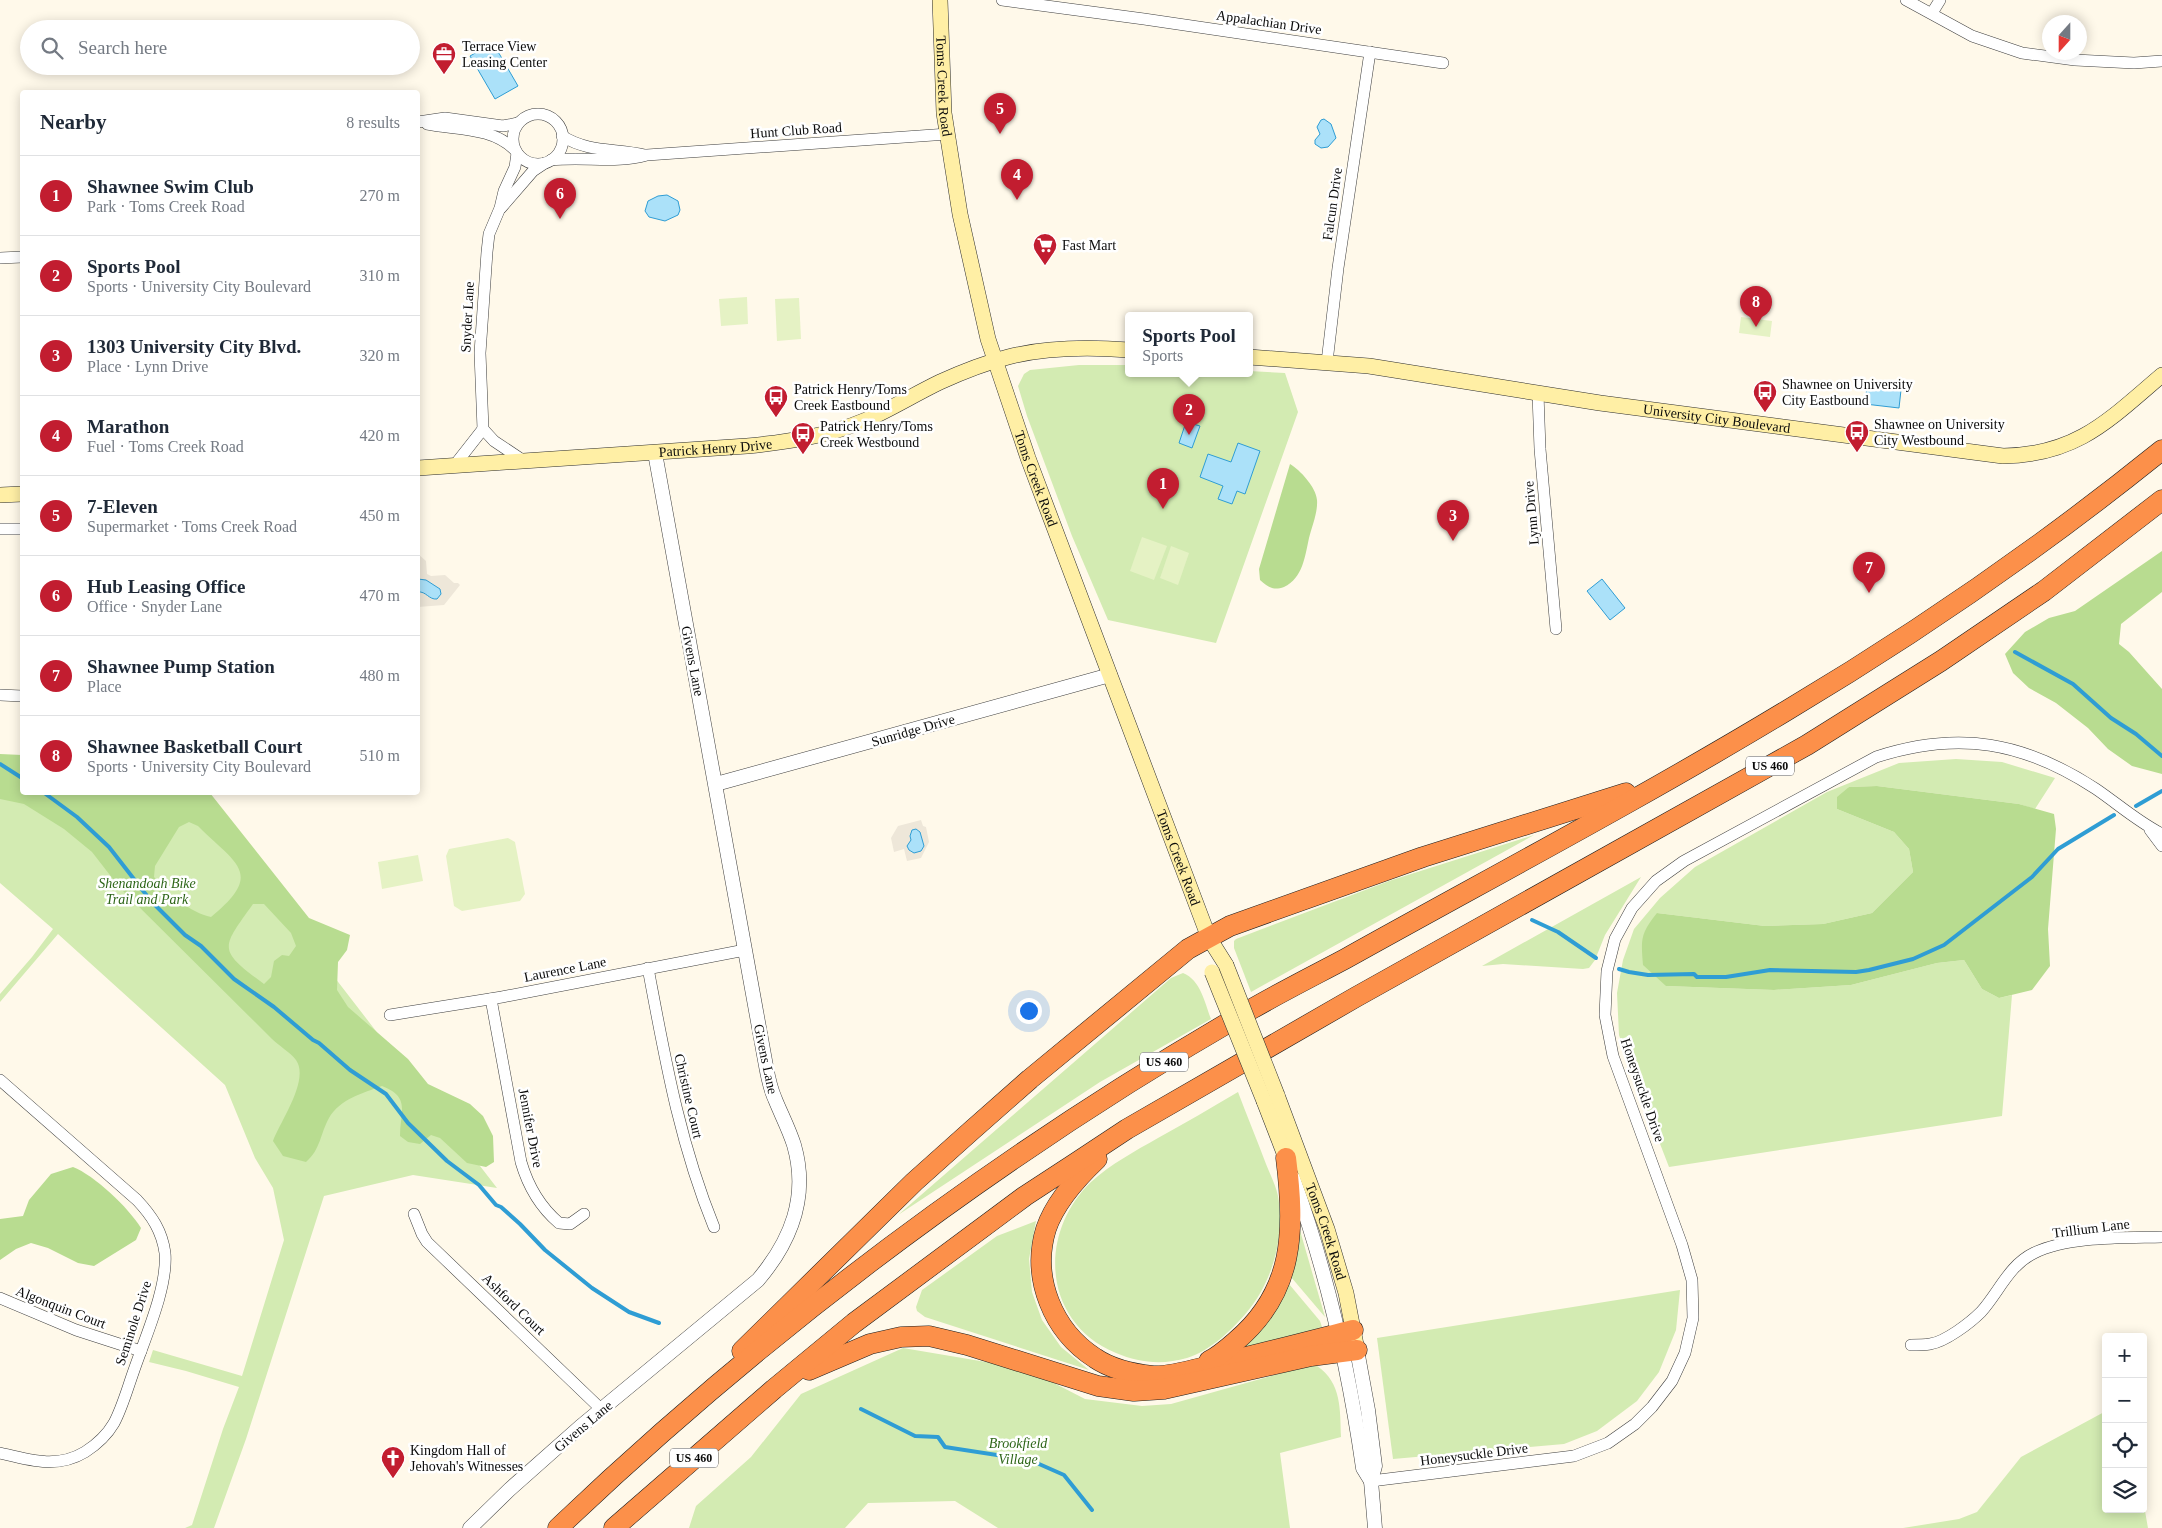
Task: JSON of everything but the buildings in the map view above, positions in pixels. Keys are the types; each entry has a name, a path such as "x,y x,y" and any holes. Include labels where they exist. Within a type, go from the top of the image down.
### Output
{"highway":[{"name":"US 460","path":"558,1528 698,1401 876,1257 1002,1166 1108,1096 1251,1010 1668,780 1786,712 1916,630 2037,546 2162,450"},
{"name":"US 460","path":"614,1528 774,1388 900,1288 1025,1196 1127,1130 1356,996 1807,745 1941,661 2044,591 2162,500"},
{"path":"698,1401 756,1335 914,1182 1030,1079 1172,961 1230,926 1423,857 1668,780"},
{"path":"1127,1130 1081,1175 1059,1202 1046,1229 1041,1259 1044,1289 1054,1314 1071,1338 1096,1359 1126,1371 1155,1376 1347,1342"},
{"path":"1191,1370 1212,1360 1248,1331 1264,1311 1279,1284 1288,1254 1291,1224 1291,1194 1286,1158"},
{"path":"774,1388 813,1367 870,1344 915,1336 948,1340 1098,1386 1134,1391 1164,1389 1311,1356 1347,1342"}],"main road":[{"name":"Toms Creek Road","path":"940,0 944,113 960,214 972,273 995,361 1028,458 1209,938 1226,965 1270,1098 1286,1158"},
{"path":"995,361 1055,349 1125,350"},
{"name":"University City Boulevard","path":"1253,357 1382,368 1538,394 2013,456 2051,451 2092,433 2162,375"},
{"name":"Patrick Henry Drive","path":"420,468 763,445 827,433 864,421 939,383 995,361"},
{"path":"0,495 20,494"},
{"name":"Toms Creek Road","path":"1209,938 1212,972 1327,1229 1346,1293 1347,1342"}],"street":[{"name":"Appalachian Drive","path":"1002,0 1144,18 1442,63"},
{"path":"1906,0 1972,36 2022,53 2075,60 2134,63 2162,61"},
{"path":"1932,13 1940,0"},
{"name":"Falcun Drive","path":"1327,362 1338,268 1370,52"},
{"path":"420,122 446,118 503,126 518,123 530,115 544,115 556,123 562,136 560,150 548,162 531,163 500,138 485,133 420,122"},
{"path":"516,152 512,137 518,123"},
{"name":"Hunt Club Road","path":"548,162 579,158 630,160 647,155 948,134"},
{"name":"Hunt Club Road","path":"562,136 582,146 601,151 630,151 647,155"},
{"name":"Snyder Lane","path":"483,429 480,353 482,301 490,234 504,191 515,167 516,152"},
{"name":"Snyder Lane","path":"500,208 533,171 548,162"},
{"path":"0,258 20,257"},
{"name":"Lynn Drive","path":"1538,394 1540,449 1556,629"},
{"path":"454,466 483,429 494,441 524,461"},
{"name":"Givens Lane","path":"470,1528 509,1490 758,1280 778,1254 790,1233 796,1214 798,1171 794,1146 774,1097 766,1066 655,452"},
{"path":"0,529 20,529"},
{"name":"Sunridge Drive","path":"716,784 1110,675"},
{"path":"0,695 20,696"},
{"name":"Honeysuckle Drive","path":"1371,1481 1574,1456 1608,1443 1635,1424 1652,1407 1672,1381 1685,1353 1692,1318 1692,1280 1682,1245 1613,1056 1605,1015 1607,971 1615,939 1632,908 1656,881 1684,861 1876,757 1894,751 1944,742 1985,744 2025,753 2056,765 2098,791 2147,827 2162,834"},
{"name":"Honeysuckle Drive","path":"2147,827 2162,846"},
{"name":"Laurence Lane","path":"390,1015 491,999 745,950"},
{"name":"Christine Court","path":"648,968 679,1124 714,1227"},
{"name":"Jennifer Drive","path":"491,999 521,1162 530,1187 542,1206 559,1223 570,1224 584,1214"},
{"name":"Seminole Drive","path":"0,1080 131,1194 158,1226 165,1254 165,1270 161,1290 118,1416 108,1432 97,1443 76,1456 55,1462 45,1463 0,1453"},
{"name":"Toms Creek Road","path":"1286,1158 1313,1233 1330,1297 1347,1342 1363,1468 1371,1481 1375,1528"},
{"name":"Ashford Court","path":"414,1214 427,1242 602,1410"},
{"name":"Trillium Lane","path":"1911,1345 1932,1344 1957,1331 1981,1311 2011,1270 2033,1253 2059,1244 2107,1239 2162,1237"},
{"name":"Algonquin Court","path":"0,1298 76,1330 141,1351"}],"green space":[{"path":"747,297 748,324 721,326 719,299"},
{"path":"799,298 801,339 777,341 775,299"},
{"path":"1741,317 1772,321 1770,337 1739,333"},
{"path":"1079,365 1125,365 1125,377 1253,377 1253,371 1285,373 1298,412 1216,643 1108,620 1072,536 1027,416 1018,386 1024,374 1030,370"},
{"path":"1290,464 1311,484 1316,495 1317,509 1299,572 1284,587 1274,588 1260,580 1259,569"},
{"path":"1142,537 1167,546 1154,580 1130,571"},
{"path":"1171,546 1189,553 1178,585 1160,578"},
{"path":"2162,551 2162,592 2121,624 2119,644 2129,652 2162,689 2162,774 2132,766 2108,749 2088,728 2056,703 2029,688 2013,673 2005,654 2025,632 2049,618 2075,611"},
{"path":"0,754 20,755 20,795 212,795 309,918 350,935 347,950 338,962 337,990 348,1007 408,1059 428,1084 470,1104 483,1116 493,1136 494,1162 486,1167 467,1163 440,1138 431,1135 420,1144 408,1142 400,1136 402,1106 400,1100 391,1090 382,1086 346,1101 334,1111 326,1124 315,1152 306,1162 283,1156 273,1141 297,1089 299,1068 296,1060 272,1039 120,888 92,852 64,829 24,804 0,799","holes":["189,822 198,826 233,860 239,869 241,879 237,890 228,902 211,917 203,915 180,902 154,877 155,866 179,827","253,904 264,904 291,933 296,946 289,956 282,955 274,961 271,977 264,984 238,963 231,955 229,948 230,940"]},
{"path":"1956,759 2002,762 2055,778 2035,809 2019,804 1877,786 1849,787 1837,809 1894,832 1909,849 1913,872 1872,913 1823,924 1765,926 1657,913 1666,986 1774,990 1851,985 1937,963 1964,960 1982,989 1999,998 2012,995 2002,1116 1669,1167 1619,1035 1617,993 1623,960 1634,929 1660,898 1695,867 1827,792 1899,763"},
{"path":"1877,786 2019,804 2054,814 2056,829 2048,929 2050,966 2032,990 1999,998 1982,989 1964,960 1937,963 1851,985 1774,990 1666,986 1643,965 1643,938 1647,926 1657,913 1765,926 1823,924 1872,913 1913,872 1909,849 1894,832 1837,809 1837,797 1849,787"},
{"name":"Shenandoah Bike Trail and Park","path":"0,790 20,791 20,795 69,795 192,804 315,952 497,1188 413,1175 324,1196 246,1439 214,1528 185,1528 192,1525 223,1429 239,1387 149,1362 153,1350 242,1376 284,1240 273,1188 255,1158 225,1085 58,934 0,1002 0,994 53,929 0,883"},
{"path":"1534,835 1251,992 1234,948 1234,941 1236,939 1389,881"},
{"path":"508,838 515,842 525,894 520,901 462,911 454,906 446,856 449,849"},
{"path":"418,855 423,881 382,889 378,862"},
{"path":"1641,877 1605,935 1595,960 1589,968 1503,964 1482,966"},
{"path":"1183,973 1189,976 1198,987 1211,1019 1100,1082 898,1215 1171,978"},
{"path":"1238,1092 1278,1196 1280,1227 1278,1242 1275,1257 1264,1286 1256,1300 1235,1326 1212,1345 1196,1355 1169,1362 1151,1362 1133,1359 1116,1353 1092,1339 1074,1321 1062,1299 1056,1276 1056,1251 1062,1226 1074,1203 1091,1182 1107,1169"},
{"path":"73,1167 101,1185 128,1211 141,1228 136,1240 94,1266 78,1263 48,1248 31,1243 16,1249 0,1260 0,1219 23,1216 29,1200 51,1174"},
{"path":"1036,1221 1029,1259 1032,1292 1042,1320 1061,1347 1089,1370 925,1317 917,1311 916,1307 922,1290 997,1236"},
{"path":"1299,1227 1325,1317 1291,1277 1297,1256"},
{"path":"1289,1284 1320,1321 1322,1327 1234,1354"},
{"path":"1680,1290 1676,1330 1659,1372 1637,1401 1597,1431 1564,1444 1393,1459 1377,1338"},
{"name":"Brookfield Village","path":"903,1348 992,1363 1050,1381 1085,1399 1142,1406 1171,1404 1307,1366 1317,1366 1331,1380 1335,1389 1340,1407 1341,1437 1280,1453 1290,1528 998,1528 955,1501 868,1503 845,1528 689,1528 696,1506 751,1457 801,1394"},
{"path":"2102,1413 2102,1513 2145,1513 2148,1528 1903,1528 1959,1519 1977,1512 2021,1457"}],"shaded area":[{"path":"420,556 426,561 427,574 431,576 445,575 454,583 460,585 444,605 420,607 420,591 433,585 420,580"},
{"path":"921,820 923,826 926,827 929,842 921,858 907,861 904,849 894,852 891,838 898,826"}],"water":[{"path":"493,43 518,86 495,99 470,56"},
{"path":"1324,119 1331,124 1336,138 1328,147 1321,148 1315,144 1315,140 1320,134 1317,127 1321,120"},
{"path":"667,195 678,201 680,210 678,215 665,221 649,217 645,211 648,201 658,196"},
{"path":"1867,386 1901,390 1899,408 1865,404"},
{"path":"1186,422 1200,426 1192,448 1179,443"},
{"path":"1238,443 1260,451 1245,494 1237,491 1232,504 1218,499 1223,486 1200,477 1208,454 1231,462"},
{"path":"420,579 426,580 440,589 441,594 437,599 420,592"},
{"path":"1602,579 1625,608 1610,620 1587,591"},
{"path":"916,829 920,832 924,846 921,851 914,853 907,846 911,840 912,830"}],"waterway":[{"path":"2015,652 2073,684 2111,718 2136,734 2162,756"},
{"path":"0,764 20,777"},
{"path":"2136,806 2162,791"},
{"path":"47,795 77,817 109,847 151,901 185,935 201,946 234,979 274,1007 350,1070 386,1094 408,1123 447,1161 479,1185 496,1205 501,1207 520,1224 545,1250 592,1288 629,1312 659,1323"},
{"path":"1619,969 1648,975 1694,974 1697,977 1726,977 1770,970 1856,972 1913,959 1944,945 2032,877 2058,849 2114,815"},
{"path":"1532,920 1558,932 1596,958"},
{"path":"861,1409 915,1436 938,1437 945,1447 1030,1460 1064,1475 1092,1510"}],"place":[{"name":"Terrace View Leasing Center","path":"444,75"},
{"name":"7-Eleven","path":"1000,134"},
{"name":"Marathon","path":"1017,200"},
{"name":"Hub Leasing Office","path":"560,219"},
{"name":"Fast Mart","path":"1045,266"},
{"name":"Shawnee Basketball Court","path":"1756,327"},
{"name":"Shawnee on University City Eastbound","path":"1765,413"},
{"name":"Patrick Henry/Toms Creek Eastbound","path":"776,418"},
{"name":"Sports Pool","path":"1189,435"},
{"name":"Shawnee on University City Westbound","path":"1857,453"},
{"name":"Patrick Henry/Toms Creek Westbound","path":"803,455"},
{"name":"Shawnee Swim Club","path":"1163,509"},
{"name":"1303 University City Blvd.","path":"1453,541"},
{"name":"Shawnee Pump Station","path":"1869,593"},
{"name":"Kingdom Hall of Jehovah's Witnesses","path":"393,1479"}]}
